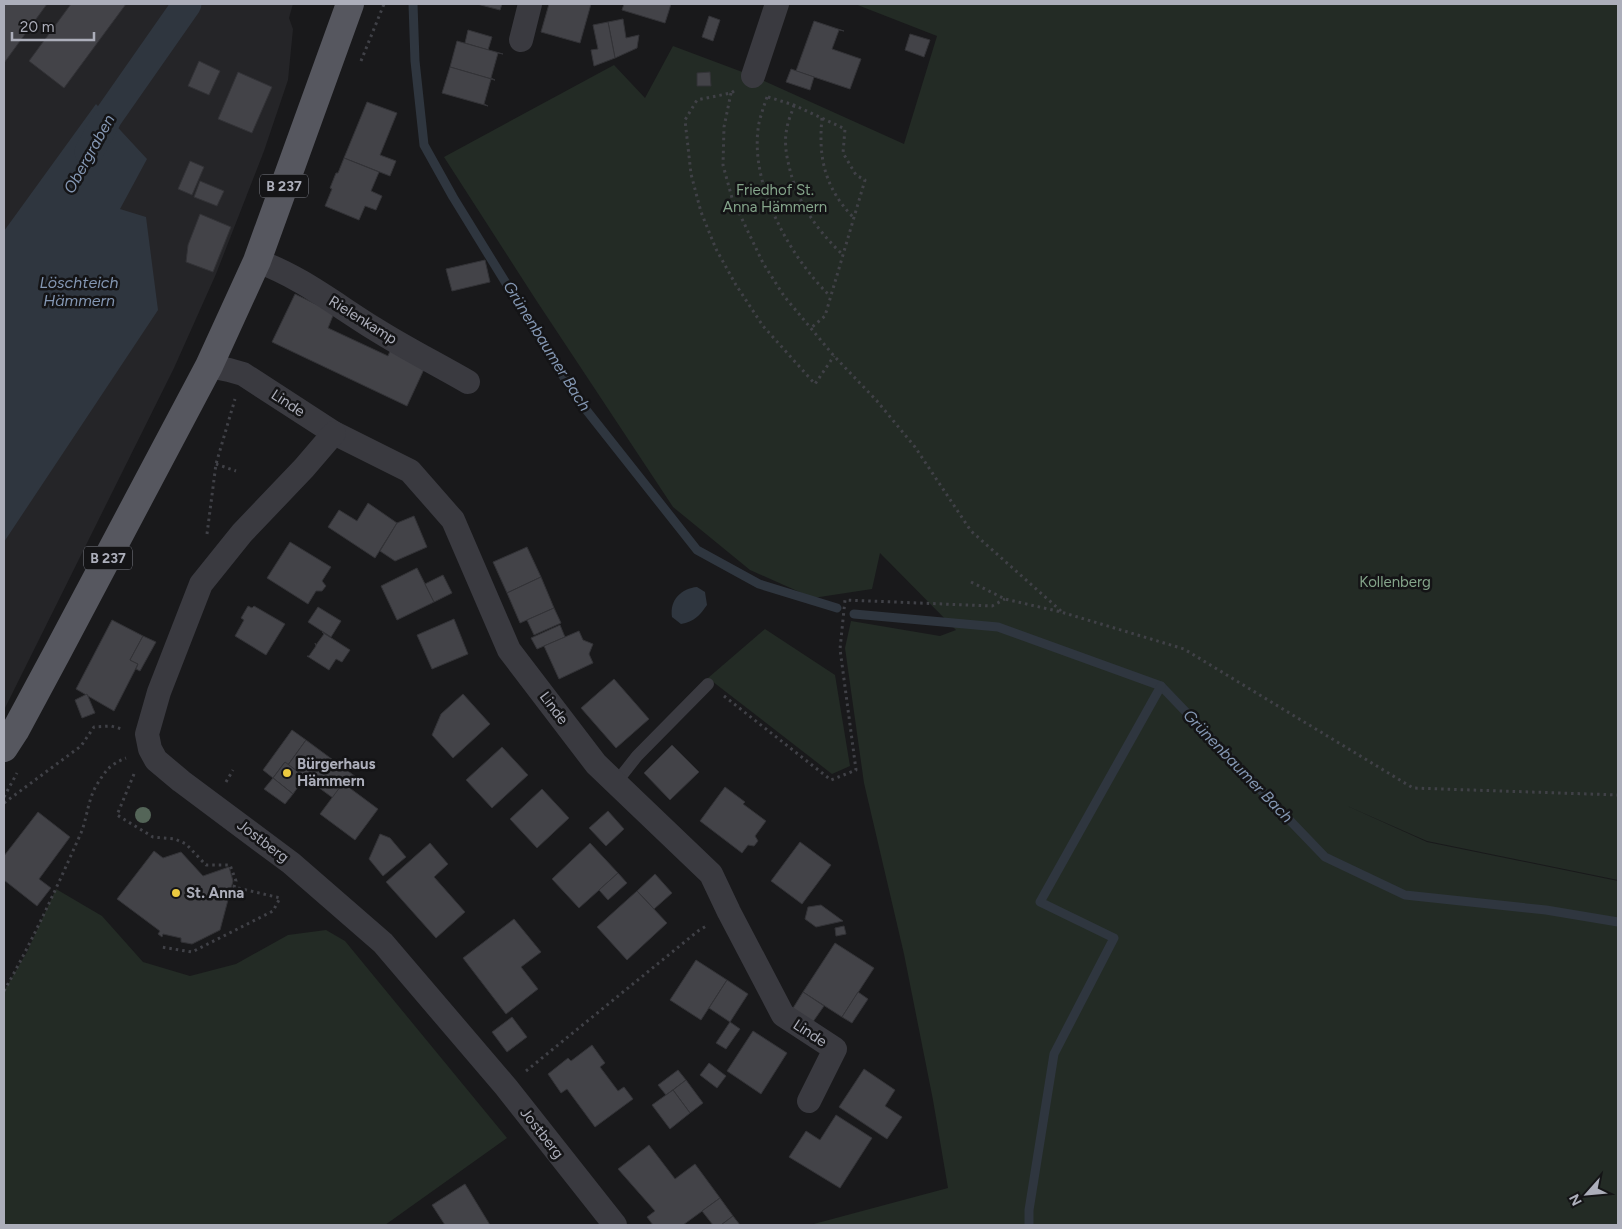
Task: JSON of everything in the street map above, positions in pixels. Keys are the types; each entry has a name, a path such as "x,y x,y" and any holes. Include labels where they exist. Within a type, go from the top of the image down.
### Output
{"main road":[{"name":"B 237","path":"4,748 50,667 209,366 257,261 350,4"}],"street":[{"path":"521,40 530,4"},
{"path":"745,82 777,4"},
{"name":"Rielenkamp","path":"257,261 277,268 306,283 376,330 468,382"},
{"name":"Linde","path":"209,366 243,374 334,433 410,472 453,520 509,650 596,764 712,874 729,912 783,1015 835,1049 809,1101"},
{"path":"153,754 148,734 159,692 201,584 242,533 304,468 334,433"},
{"name":"Jostberg","path":"153,754 181,781 291,863 384,943 506,1087 615,1225"}],"lane":[{"path":"616,784 637,756 708,684"}],"path":[{"path":"745,82 731,93 697,100 685,120 691,174 701,212 716,249 736,285 763,326 815,384 834,356"},
{"path":"731,93 724,127 723,165 732,198 763,264 784,296 834,356 877,401 915,447 971,531 1061,612"},
{"path":"811,328 825,316 865,180 856,175 843,153 845,129 794,106 767,97 759,124 758,144 763,189 789,243 818,285 830,296"},
{"path":"794,106 786,128 786,143 793,182 811,220 842,254"},
{"path":"822,118 820,150 824,168 830,185 853,217"},
{"path":"207,538 216,464 243,374"},
{"path":"216,464 236,471"},
{"path":"971,582 1005,599 1061,612 1184,649 1413,788 1618,795"},
{"path":"708,684 831,780 856,770 840,649 845,600 992,606 1005,599"},
{"path":"4,803 81,746 94,727 111,726"},
{"path":"153,754 133,775 117,815 153,836 175,839 186,844 206,865 230,865 236,881 234,887 280,898 273,911 192,952 161,947"},
{"path":"4,991 26,952 67,864 84,825 95,788 111,765 153,754"},
{"path":"506,1087 698,931"}],"shaded area":[{"path":"4,4 293,4 289,18 293,29 288,80 264,151 216,274 174,368 4,710"}],"green space":[{"path":"855,4 1618,4 1618,880 1427,841 1345,805 1427,842 1618,881 1618,1225 810,1225 948,1188 933,1100 904,954 864,783 845,648 851,621 940,636 956,630 880,553 872,589 813,598 750,570 673,507 444,157 614,65 645,98 673,46 753,76 904,144 937,36"},
{"path":"765,629 835,675 850,766 832,774 708,678"},
{"path":"56,889 102,916 143,962 190,976 236,964 288,935 326,930 345,941 507,1138 385,1225 4,1225 4,991 27,952"}],"water":[{"name":"Löschteich Hämmern","path":"96,104 147,159 120,209 146,217 158,310 4,542 4,231"},
{"path":"697,587 705,592 707,605 696,618 681,624 672,617 675,600 682,592"}],"building":[{"path":"4,4 47,4 4,63"},
{"path":"71,4 126,4 64,88 29,61"},
{"path":"477,4 502,4 500,10"},
{"path":"549,4 591,4 580,43 541,32"},
{"path":"624,4 671,4 665,23 622,10"},
{"path":"709,16 720,20 713,41 702,37"},
{"path":"623,19 626,38 639,35 637,48 615,58 608,22"},
{"path":"814,21 844,31 839,30 832,49 861,59 850,89 796,71"},
{"path":"608,22 615,58 594,66 591,50 598,49 593,25"},
{"path":"468,30 492,37 488,50 465,43"},
{"path":"910,34 930,40 924,57 905,50"},
{"path":"457,41 503,54 498,53 491,78 495,80 450,67"},
{"path":"199,61 220,71 209,95 188,86"},
{"path":"450,67 495,80 491,79 484,104 488,106 442,93"},
{"path":"791,69 814,77 810,90 786,82"},
{"path":"238,72 272,87 252,133 218,119"},
{"path":"710,72 711,86 697,86 697,73"},
{"path":"367,102 397,113 380,155 396,161 390,176 344,158"},
{"path":"344,158 379,172 371,191 382,196 376,210 365,206 359,220 325,206 332,189 330,188"},
{"path":"190,161 204,167 192,195 178,189"},
{"path":"200,181 224,191 217,206 194,197"},
{"path":"200,214 231,227 213,272 186,262 188,245"},
{"path":"485,260 490,282 452,291 446,269"},
{"path":"295,294 334,313 328,328 388,356 390,351 425,367 407,406 272,342"},
{"path":"368,503 397,523 375,558 328,527 339,510 357,521"},
{"path":"414,516 427,547 395,561 380,551 397,523"},
{"path":"290,542 331,567 322,581 326,586 322,591 316,591 308,604 267,578"},
{"path":"527,547 541,577 507,593 493,562"},
{"path":"417,568 434,602 397,620 381,586"},
{"path":"443,575 452,593 434,602 425,584"},
{"path":"541,577 554,608 520,623 507,593"},
{"path":"248,606 252,608 254,606 285,624 266,655 235,636 244,620 241,618"},
{"path":"318,607 341,621 331,637 308,622"},
{"path":"554,608 561,623 534,635 527,620"},
{"path":"454,619 468,654 432,669 417,635"},
{"path":"112,620 143,636 130,660 138,664 114,711 76,689"},
{"path":"560,625 565,637 537,649 531,638"},
{"path":"579,631 583,640 593,644 589,654 593,663 559,679 544,646"},
{"path":"322,632 350,650 342,662 336,659 329,670 307,656 316,646 315,643 316,645 324,634"},
{"path":"143,636 156,642 140,671 136,669 138,664 130,660"},
{"path":"614,679 649,719 616,748 581,708"},
{"path":"87,694 95,713 82,718 75,700"},
{"path":"463,694 490,724 453,758 432,735 441,714"},
{"path":"292,730 306,740 288,765 285,762 273,778 263,770"},
{"path":"306,740 356,777 349,787 343,783 333,798 288,765"},
{"path":"672,745 699,772 670,800 644,773"},
{"path":"502,747 528,775 492,808 466,780"},
{"path":"285,762 305,777 293,794 273,778"},
{"path":"273,778 293,794 285,804 264,789"},
{"path":"343,783 378,809 355,840 320,814"},
{"path":"725,787 745,802 743,804 766,821 755,836 758,841 754,846 748,845 742,853 700,821"},
{"path":"542,789 569,818 537,848 510,819"},
{"path":"608,811 624,829 606,846 589,828"},
{"path":"38,812 70,837 39,879 51,888 37,906 4,880 4,856"},
{"path":"380,834 390,838 406,857 383,876 369,859"},
{"path":"800,842 831,865 802,904 771,881"},
{"path":"430,843 448,864 434,877 465,912 436,938 386,882"},
{"path":"590,843 618,873 579,908 552,879"},
{"name":"St. Anna","path":"154,851 163,858 181,852 203,876 229,867 233,881 220,930 192,944 181,942 181,938 163,934 162,937 158,934 160,931 117,899"},
{"path":"618,873 627,883 608,900 599,890"},
{"path":"655,874 672,893 654,909 637,891"},
{"path":"637,891 667,923 627,960 597,927"},
{"path":"821,905 843,921 816,927 805,919 808,907"},
{"path":"514,919 541,952 521,967 538,989 506,1014 463,958"},
{"path":"844,926 846,934 836,936 835,928"},
{"path":"835,943 874,968 842,1017 803,992"},
{"path":"696,960 727,980 701,1020 670,1000"},
{"path":"727,980 748,994 730,1022 709,1008"},
{"path":"803,992 824,1006 810,1026 790,1013"},
{"path":"858,992 868,999 852,1023 842,1017"},
{"path":"512,1017 527,1037 507,1052 492,1032"},
{"path":"730,1022 740,1029 726,1049 716,1043"},
{"path":"753,1031 787,1053 761,1094 727,1071"},
{"path":"592,1045 605,1063 600,1067 618,1091 624,1087 633,1099 595,1127 567,1089 561,1093 548,1074 568,1058 571,1061"},
{"path":"709,1063 726,1076 717,1088 700,1075"},
{"path":"864,1069 895,1090 885,1106 902,1117 887,1139 839,1107"},
{"path":"678,1070 686,1080 666,1095 658,1085"},
{"path":"686,1080 703,1103 690,1113 673,1090"},
{"path":"673,1090 690,1113 670,1129 652,1105"},
{"path":"836,1115 872,1138 840,1188 789,1157 806,1131 820,1140"},
{"path":"649,1145 675,1179 695,1164 720,1198 683,1225 653,1225 647,1217 655,1211 618,1169"},
{"path":"465,1184 490,1225 445,1225 432,1205"},
{"path":"720,1198 733,1216 721,1225 713,1225 702,1211"},
{"path":"733,1216 740,1225 721,1225"}],"waterway":[{"name":"Obergraben","path":"89,152 108,117 187,4"},
{"name":"Grünenbaumer Bach","path":"413,4 415,61 424,145 453,197 576,397 697,550 759,584 837,608"},
{"name":"Grünenbaumer Bach","path":"854,614 998,627 1161,686 1325,857 1405,895 1546,910 1618,922"},
{"path":"1029,1225 1029,1210 1054,1054 1114,938 1040,902 1161,686"}],"place":[{"name":"Bürgerhaus Hämmern","path":"287,773"},
{"name":"St. Anna","path":"176,893"}],"park label":[{"name":"Friedhof St. Anna Hämmern","path":"775,198"},
{"name":"Kollenberg","path":"1395,582"}]}
